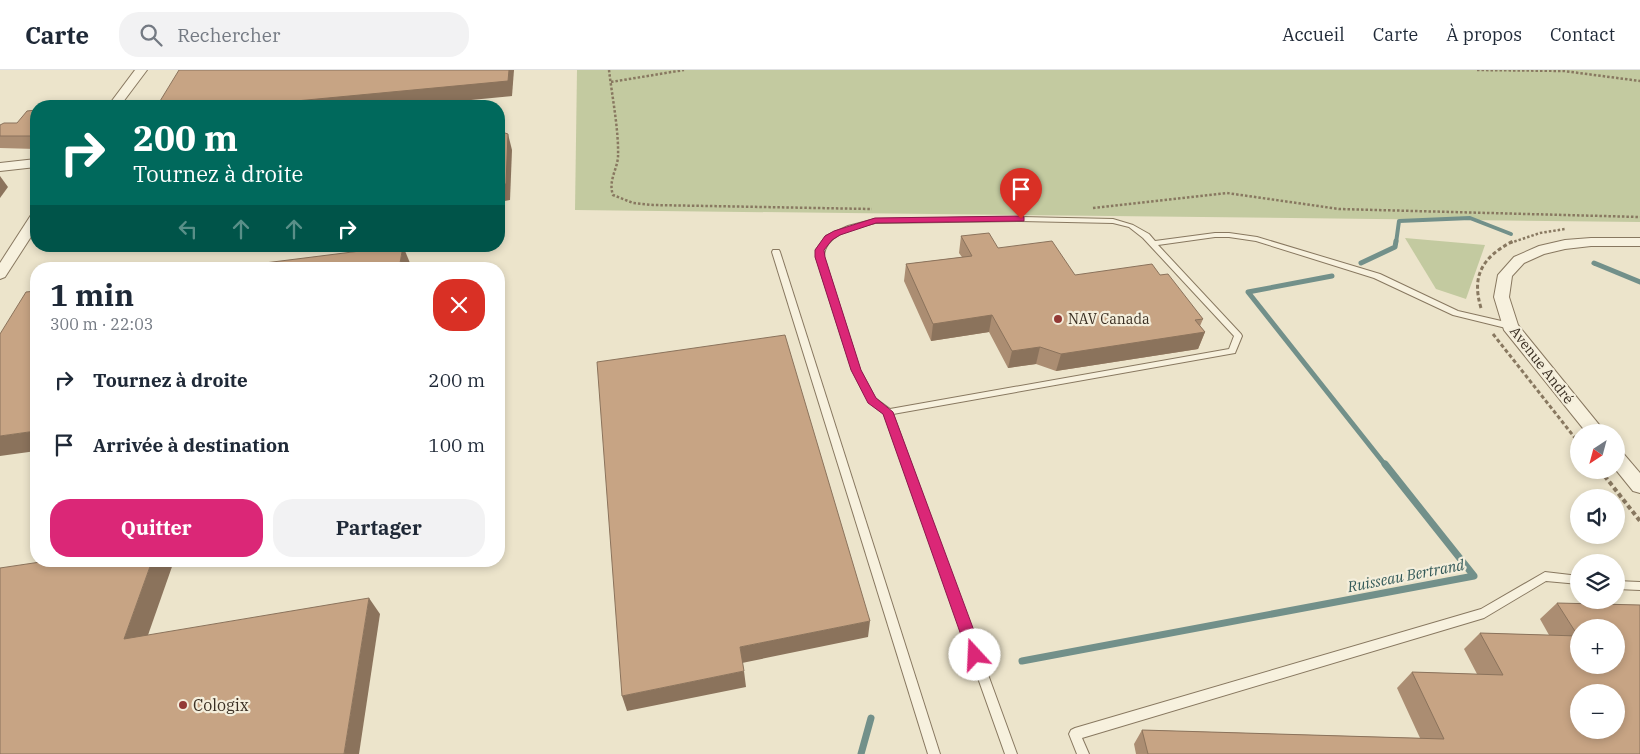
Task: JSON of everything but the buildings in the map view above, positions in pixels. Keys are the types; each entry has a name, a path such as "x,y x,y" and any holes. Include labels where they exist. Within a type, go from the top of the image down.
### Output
{"street":[{"path":"118,100 141,70"},
{"path":"0,167 30,164"},
{"path":"0,274 30,227"},
{"name":"Avenue André","path":"1590,424 1510,326 1502,308 1501,292 1505,277 1513,265 1536,250 1559,244 1640,242"},
{"path":"1625,468 1640,486"}],"lane":[{"path":"888,412 1232,351 1238,336 1146,236 1131,226 1102,220 887,220 850,227 828,238 820,250 820,257 856,370 872,400 888,412 1011,754"},
{"path":"1152,244 1215,235 1257,239 1361,270 1394,283 1456,313 1510,326"},
{"path":"776,252 934,754"},
{"path":"1083,754 1075,734 1484,613 1545,576 1570,579"},
{"path":"1625,585 1640,586"}],"path":[{"path":"609,70 618,158 611,189 613,195 623,200 653,205 876,210"},
{"path":"611,82 684,70"},
{"path":"1478,70 1564,71 1640,81"},
{"path":"1086,209 1227,193 1339,209 1640,217"},
{"path":"1477,286 1482,313"},
{"name":"Avenue André","path":"1489,329 1570,432"},
{"path":"1607,479 1640,521"}],"green space":[{"path":"577,70 1640,70 1640,222 575,210"},
{"path":"1405,238 1485,245 1466,299 1436,289"}],"waterway":[{"name":"Ruisseau Bertrand","path":"1396,243 1399,221 1470,218 1511,234"},
{"name":"Ruisseau Bertrand","path":"1361,263 1395,247 1396,241"},
{"name":"Ruisseau Bertrand","path":"1594,263 1640,282"},
{"name":"Ruisseau Bertrand","path":"1332,276 1248,292 1386,466"},
{"name":"Ruisseau Bertrand","path":"1022,661 1474,576 1385,464"},
{"name":"Ruisseau Bertrand","path":"861,754 871,718"}],"place":[{"name":"NAV Canada","path":"1058,319"},
{"name":"Cologix","path":"183,705"}],"route":[{"path":"975,655 888,412 872,400 856,370 820,257 820,250 823,243 837,233 850,227 875,221 906,219 1021,219"}]}
